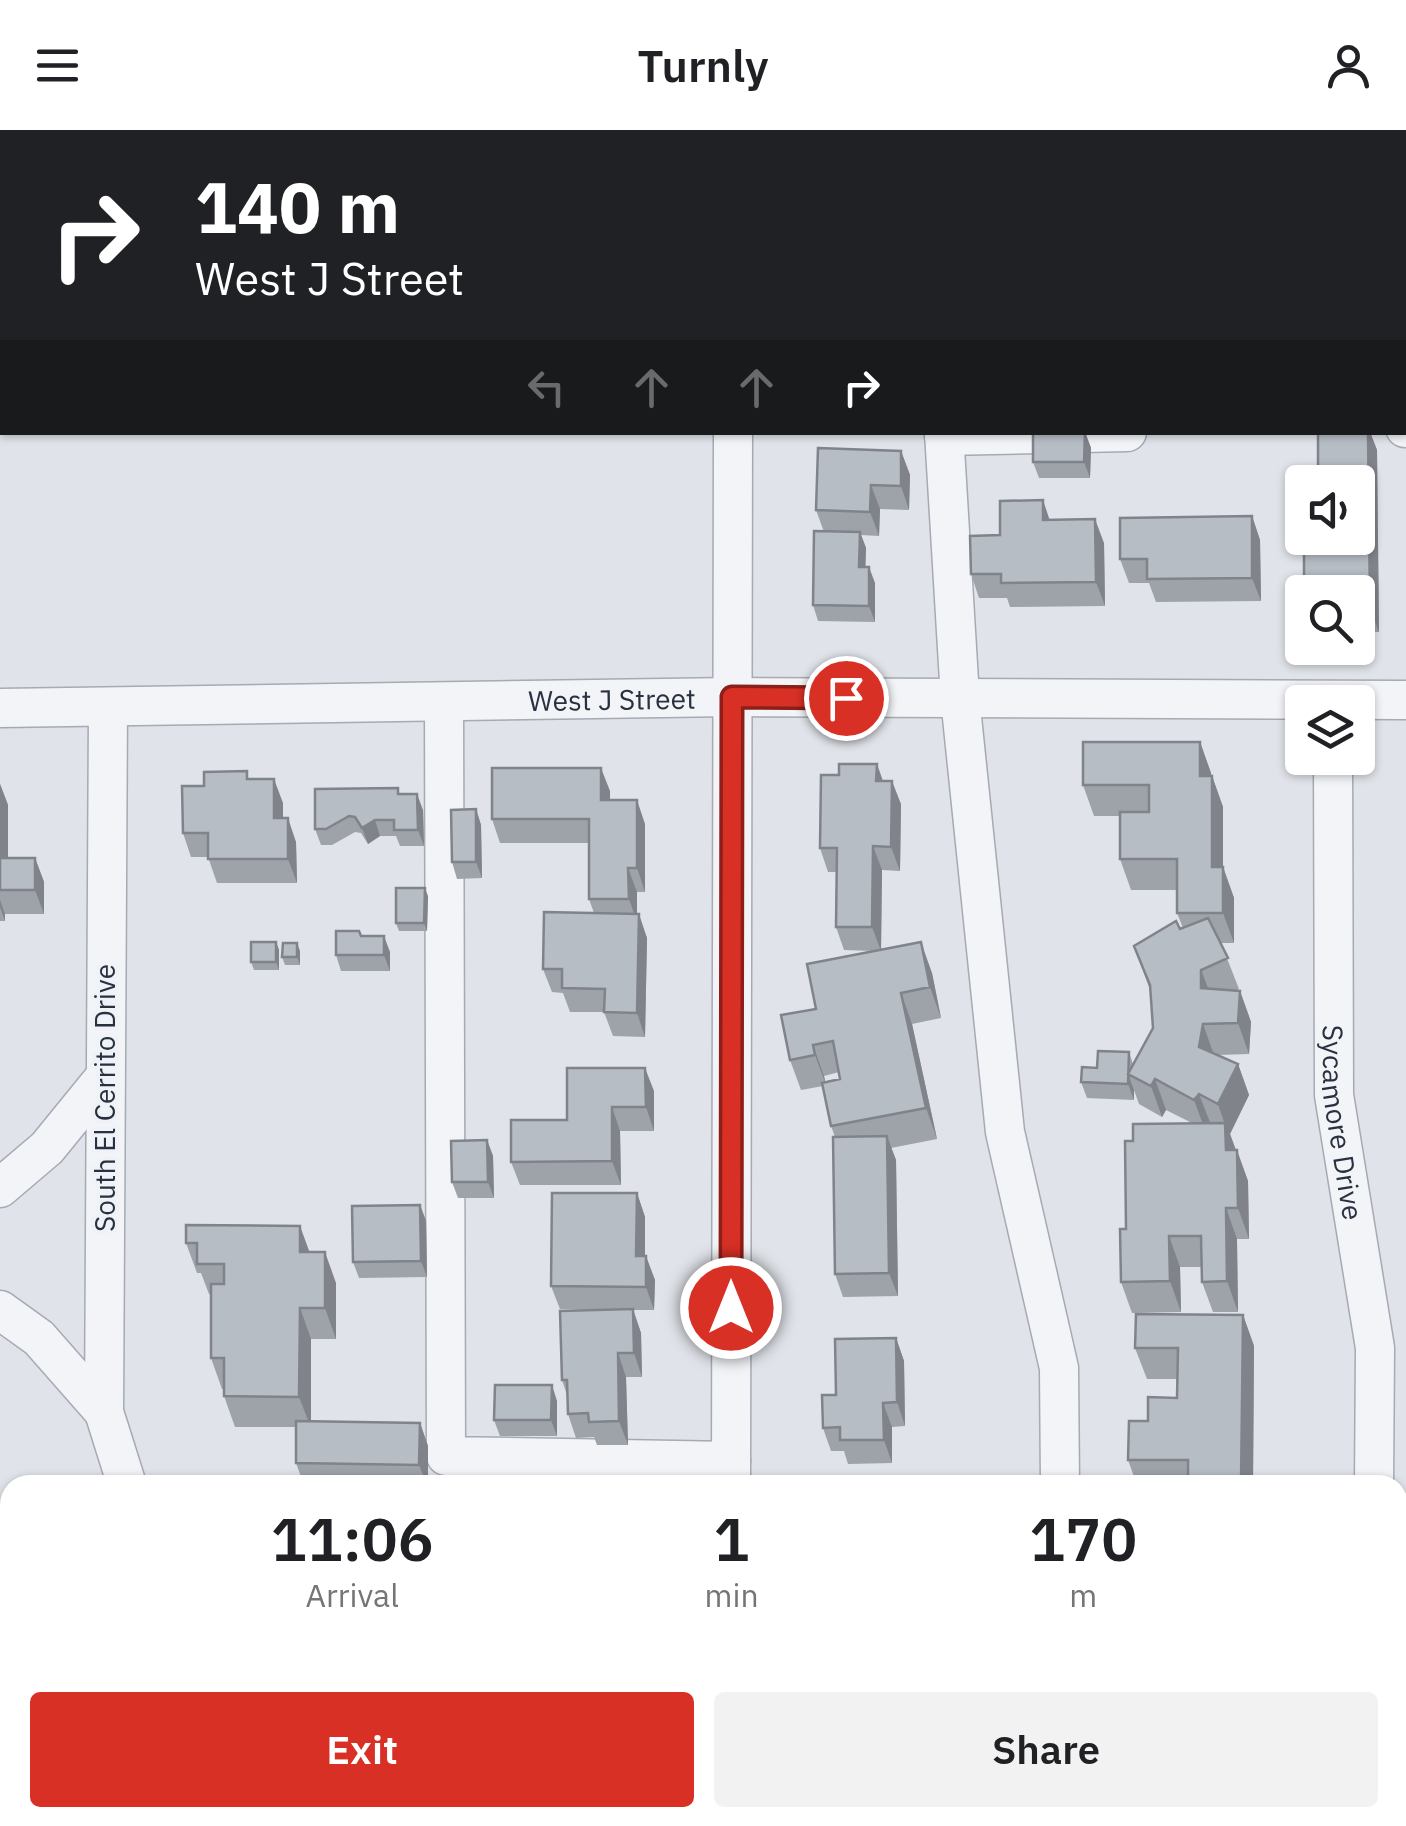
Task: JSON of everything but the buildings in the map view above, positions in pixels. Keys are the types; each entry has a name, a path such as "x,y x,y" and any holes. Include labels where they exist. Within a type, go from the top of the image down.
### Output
{"street":[{"path":"444,702 446,1456 731,1473 733,435"},
{"path":"944,435 960,698 1005,1132 1059,1368 1060,1475"},
{"name":"West J Street","path":"0,708 732,697 1285,701"},
{"name":"West J Street","path":"1375,701 1406,700"},
{"name":"South El Cerrito Drive","path":"108,708 104,1412 125,1475"},
{"name":"Sycamore Drive","path":"1333,775 1334,1096 1375,1348 1374,1475"},
{"path":"0,1188 47,1148 104,1078"},
{"path":"0,1310 39,1338 104,1412"}],"route":[{"path":"731,1308 732,697 846,698"}]}
